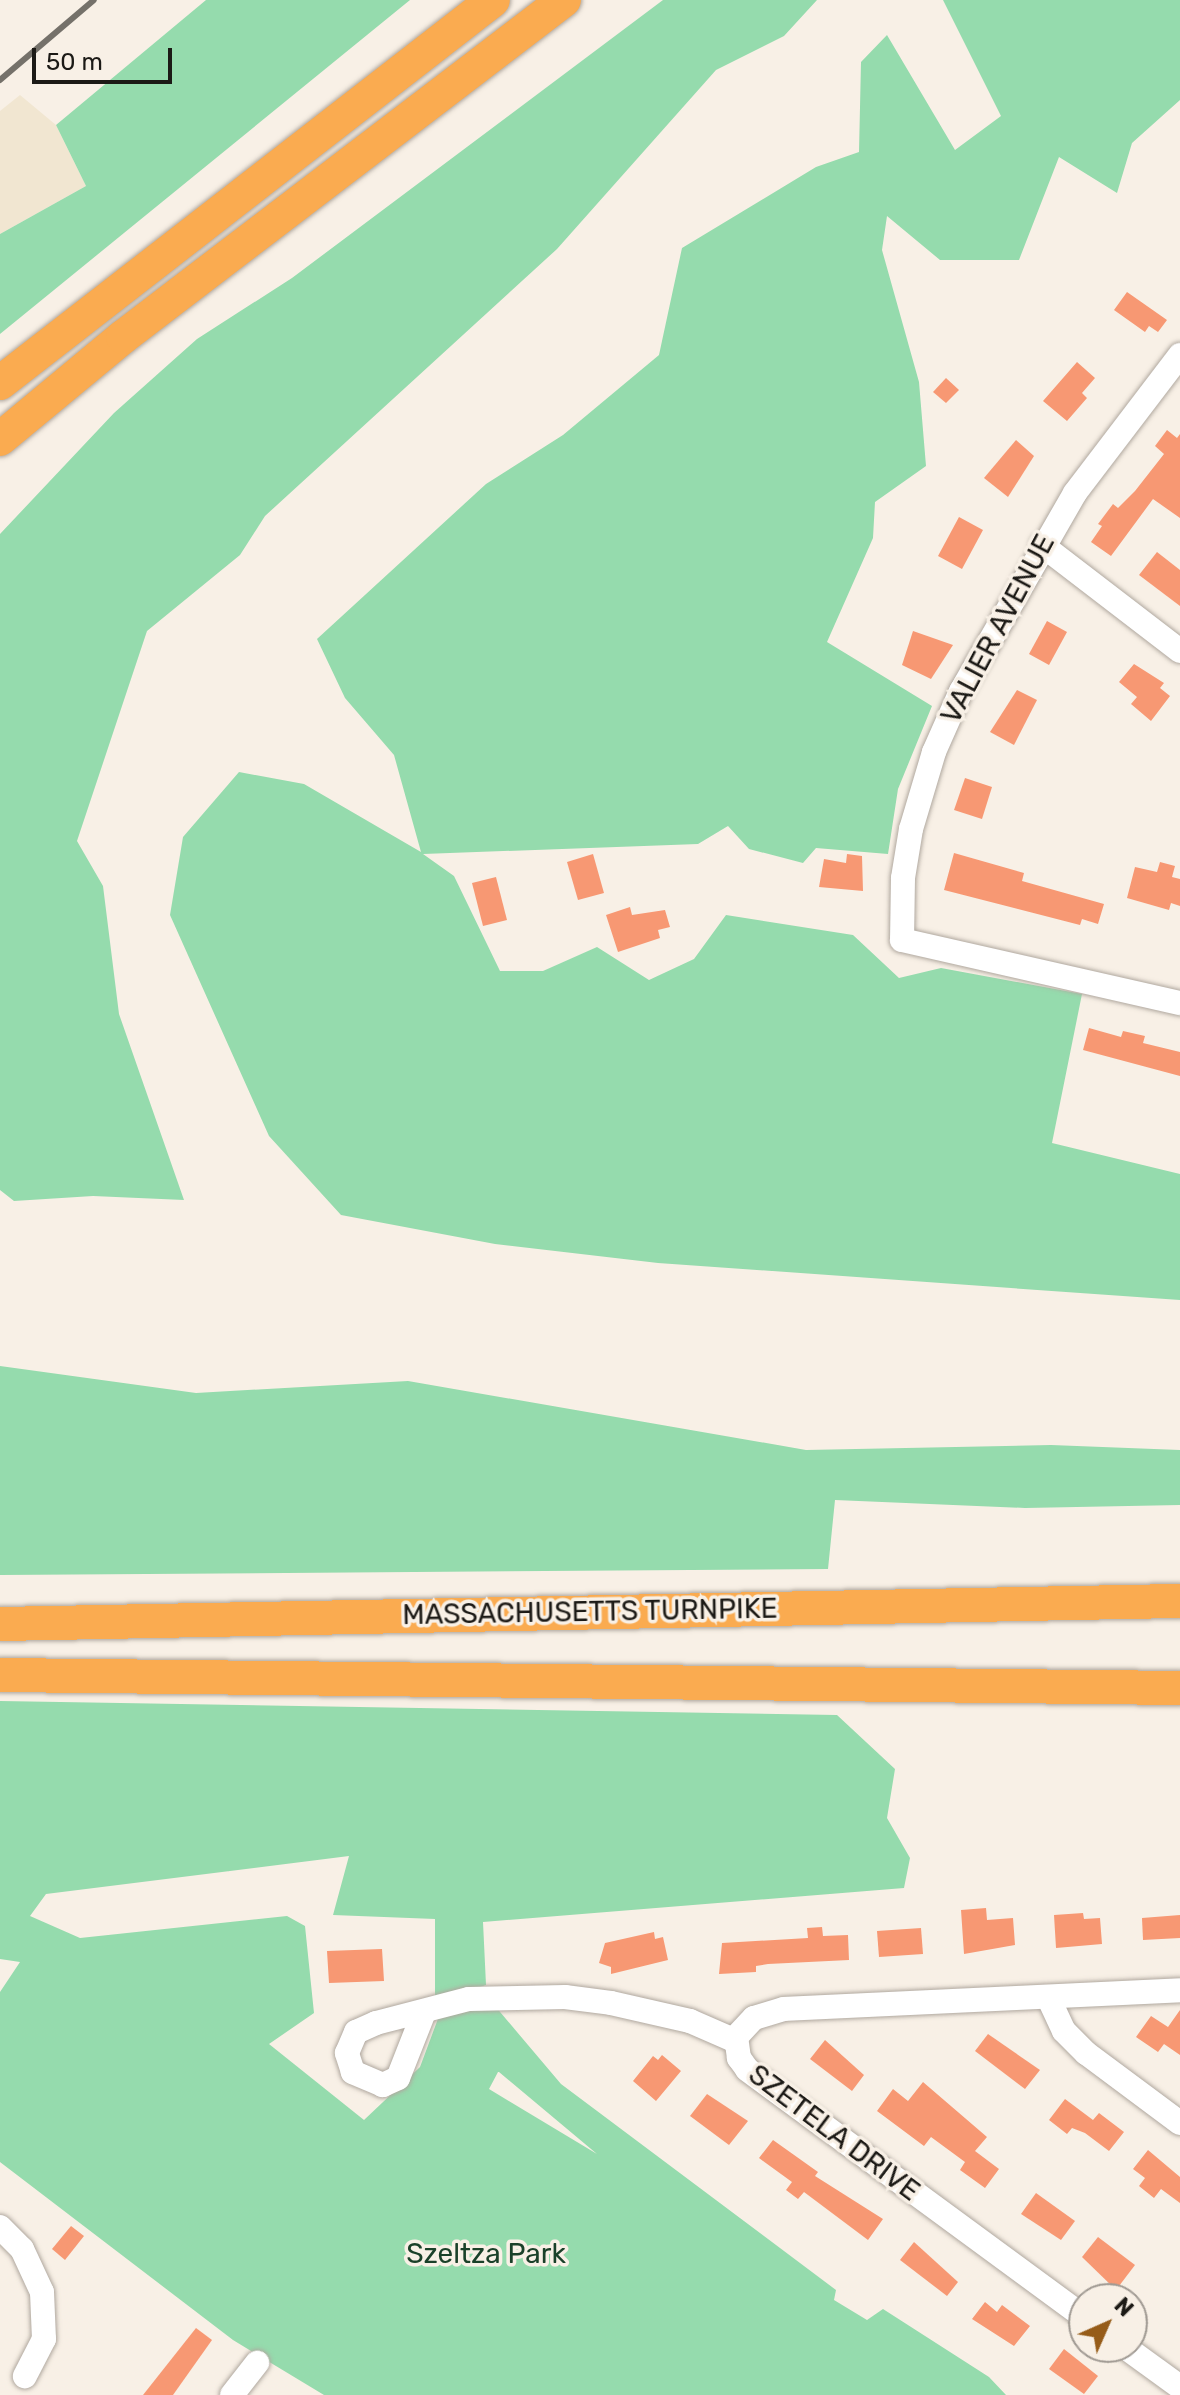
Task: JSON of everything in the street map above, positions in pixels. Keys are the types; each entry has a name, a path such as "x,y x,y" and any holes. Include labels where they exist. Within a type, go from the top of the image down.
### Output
{"highway":[{"path":"0,383 493,0"},
{"path":"0,439 123,337 564,0"},
{"name":"MASSACHUSETTS TURNPIKE","path":"0,1624 1180,1601"},
{"path":"0,1675 1180,1688"}],"street":[{"name":"VALIER AVENUE","path":"1180,355 1099,457 1042,545 976,661 931,760 906,854 902,939 1180,1003"},
{"path":"1042,545 1180,651"},
{"name":"SZETELA DRIVE","path":"1068,2305 747,2069 736,2041 739,2030 754,2018 784,2009 1049,1999 1180,1990"},
{"path":"424,2012 469,1999 565,1997 690,2021 736,2041"},
{"path":"1049,1999 1064,2031 1086,2053 1180,2123"},
{"path":"0,2227 22,2249 42,2292 44,2339 25,2376"},
{"path":"232,2395 257,2363"},
{"path":"1147,2363 1180,2387"}],"shaded area":[{"path":"20,95 56,125 86,186 0,234 0,111"}],"green space":[{"path":"206,0 410,0 0,334 0,234 86,186 56,125"},
{"path":"663,0 817,0 784,36 716,70 557,249 265,516 240,555 147,631 77,841 103,886 119,1014 184,1200 93,1196 14,1201 0,1190 0,534 114,413 197,339 292,278"},
{"path":"943,0 1180,0 1180,100 1132,143 1117,193 1059,157 1019,260 940,260 887,216 882,250 919,382 926,466 875,502 873,538 827,642 932,706 898,789 888,854 816,848 803,863 749,849 728,826 698,844 423,854 454,876 500,971 543,971 597,947 649,980 694,959 726,915 853,935 899,978 941,968 1082,994 1052,1143 1180,1174 1180,1300 658,1263 495,1244 341,1215 269,1136 170,915 183,837 239,772 304,784 421,852 394,755 345,698 317,639 486,484 563,435 659,355 682,248 816,167 859,152 861,62 887,35 955,150 1001,116"},
{"path":"0,1366 196,1393 408,1381 806,1450 1051,1445 1180,1450 1180,1505 1025,1508 835,1500 828,1569 0,1575"},
{"name":"Szeltza Park","path":"0,1701 837,1715 895,1769 887,1818 910,1858 904,1888 483,1922 486,1985 435,2002 435,1919 333,1915 349,1856 46,1894 30,1916 80,1938 287,1916 305,1926 314,2013 269,2044 364,2120 420,2067 439,2016 495,2006 561,2084 836,2290 834,2300 867,2320 883,2309 989,2377 1006,2395 324,2395 233,2340 0,2162 0,1992 20,1962 0,1959","holes":["499,2072 597,2154 489,2089"]}],"building":[{"path":"1127,292 1167,320 1158,332 1149,326 1145,332 1114,310"},
{"path":"1077,362 1095,378 1082,393 1087,398 1067,421 1043,401"},
{"path":"946,378 959,390 946,403 933,392"},
{"path":"1167,430 1177,438 1180,434 1180,518 1153,499 1111,556 1091,542 1102,526 1098,524 1113,504 1118,508 1135,491 1164,454 1155,446"},
{"path":"1016,440 1034,456 1008,497 984,478"},
{"path":"959,517 983,530 962,569 938,556"},
{"path":"1157,552 1180,570 1180,606 1139,575"},
{"path":"1047,621 1067,632 1049,665 1029,654"},
{"path":"913,631 953,645 931,679 902,665"},
{"path":"1134,664 1164,683 1160,688 1170,696 1151,721 1131,704 1137,697 1119,682"},
{"path":"1017,690 1037,700 1014,745 990,732"},
{"path":"965,778 992,787 982,819 954,810"},
{"path":"954,853 1024,873 1022,881 1104,904 1098,924 1082,919 1080,925 944,890"},
{"path":"593,854 604,893 578,900 567,862"},
{"path":"847,854 862,856 863,891 819,887 824,859 846,863"},
{"path":"1160,862 1175,866 1172,877 1180,879 1180,906 1171,903 1169,910 1127,898 1135,867 1157,872"},
{"path":"496,877 507,920 483,926 472,883"},
{"path":"630,907 632,915 665,910 670,927 658,930 660,938 618,952 606,915"},
{"path":"1089,1028 1121,1037 1123,1031 1145,1036 1143,1043 1180,1052 1180,1076 1083,1050"},
{"path":"986,1908 987,1920 1013,1918 1015,1945 964,1954 961,1910"},
{"path":"1083,1913 1084,1919 1100,1918 1102,1944 1056,1948 1054,1915"},
{"path":"1180,1915 1180,1938 1143,1940 1142,1918"},
{"path":"822,1927 823,1936 848,1935 849,1960 768,1964 756,1966 756,1972 719,1974 722,1943 808,1938 807,1928"},
{"path":"921,1928 923,1954 879,1957 877,1931"},
{"path":"654,1932 655,1939 663,1937 668,1960 611,1974 611,1967 599,1963 605,1943"},
{"path":"382,1949 384,1981 329,1983 327,1951"},
{"path":"1180,2010 1180,2055 1164,2044 1158,2052 1136,2037 1151,2016 1168,2027"},
{"path":"988,2034 1040,2070 1025,2089 975,2051"},
{"path":"825,2040 864,2075 852,2091 810,2059"},
{"path":"662,2055 681,2071 656,2101 633,2081 653,2056 658,2060"},
{"path":"923,2082 987,2137 975,2151 999,2169 985,2188 960,2170 965,2162 931,2137 924,2146 877,2111 893,2089 908,2101"},
{"path":"707,2094 748,2121 729,2145 690,2116"},
{"path":"1065,2099 1093,2120 1099,2113 1124,2132 1109,2151 1085,2133 1072,2128 1067,2134 1049,2120"},
{"path":"773,2140 818,2172 815,2176 883,2219 868,2240 804,2192 798,2199 786,2190 792,2182 759,2158"},
{"path":"1148,2150 1180,2177 1180,2203 1161,2189 1154,2198 1139,2186 1145,2178 1133,2169"},
{"path":"1036,2193 1075,2221 1061,2240 1021,2214"},
{"path":"71,2226 84,2236 65,2260 52,2249"},
{"path":"1098,2237 1135,2265 1121,2283 1109,2283 1082,2257"},
{"path":"914,2242 958,2282 947,2296 900,2260"},
{"path":"985,2302 997,2312 1002,2305 1030,2326 1014,2346 972,2319"},
{"path":"196,2328 212,2340 173,2395 143,2395"},
{"path":"1064,2349 1068,2352 1068,2363 1082,2363 1098,2376 1084,2394 1049,2369"}],"railway":[{"path":"0,80 94,0"}]}
